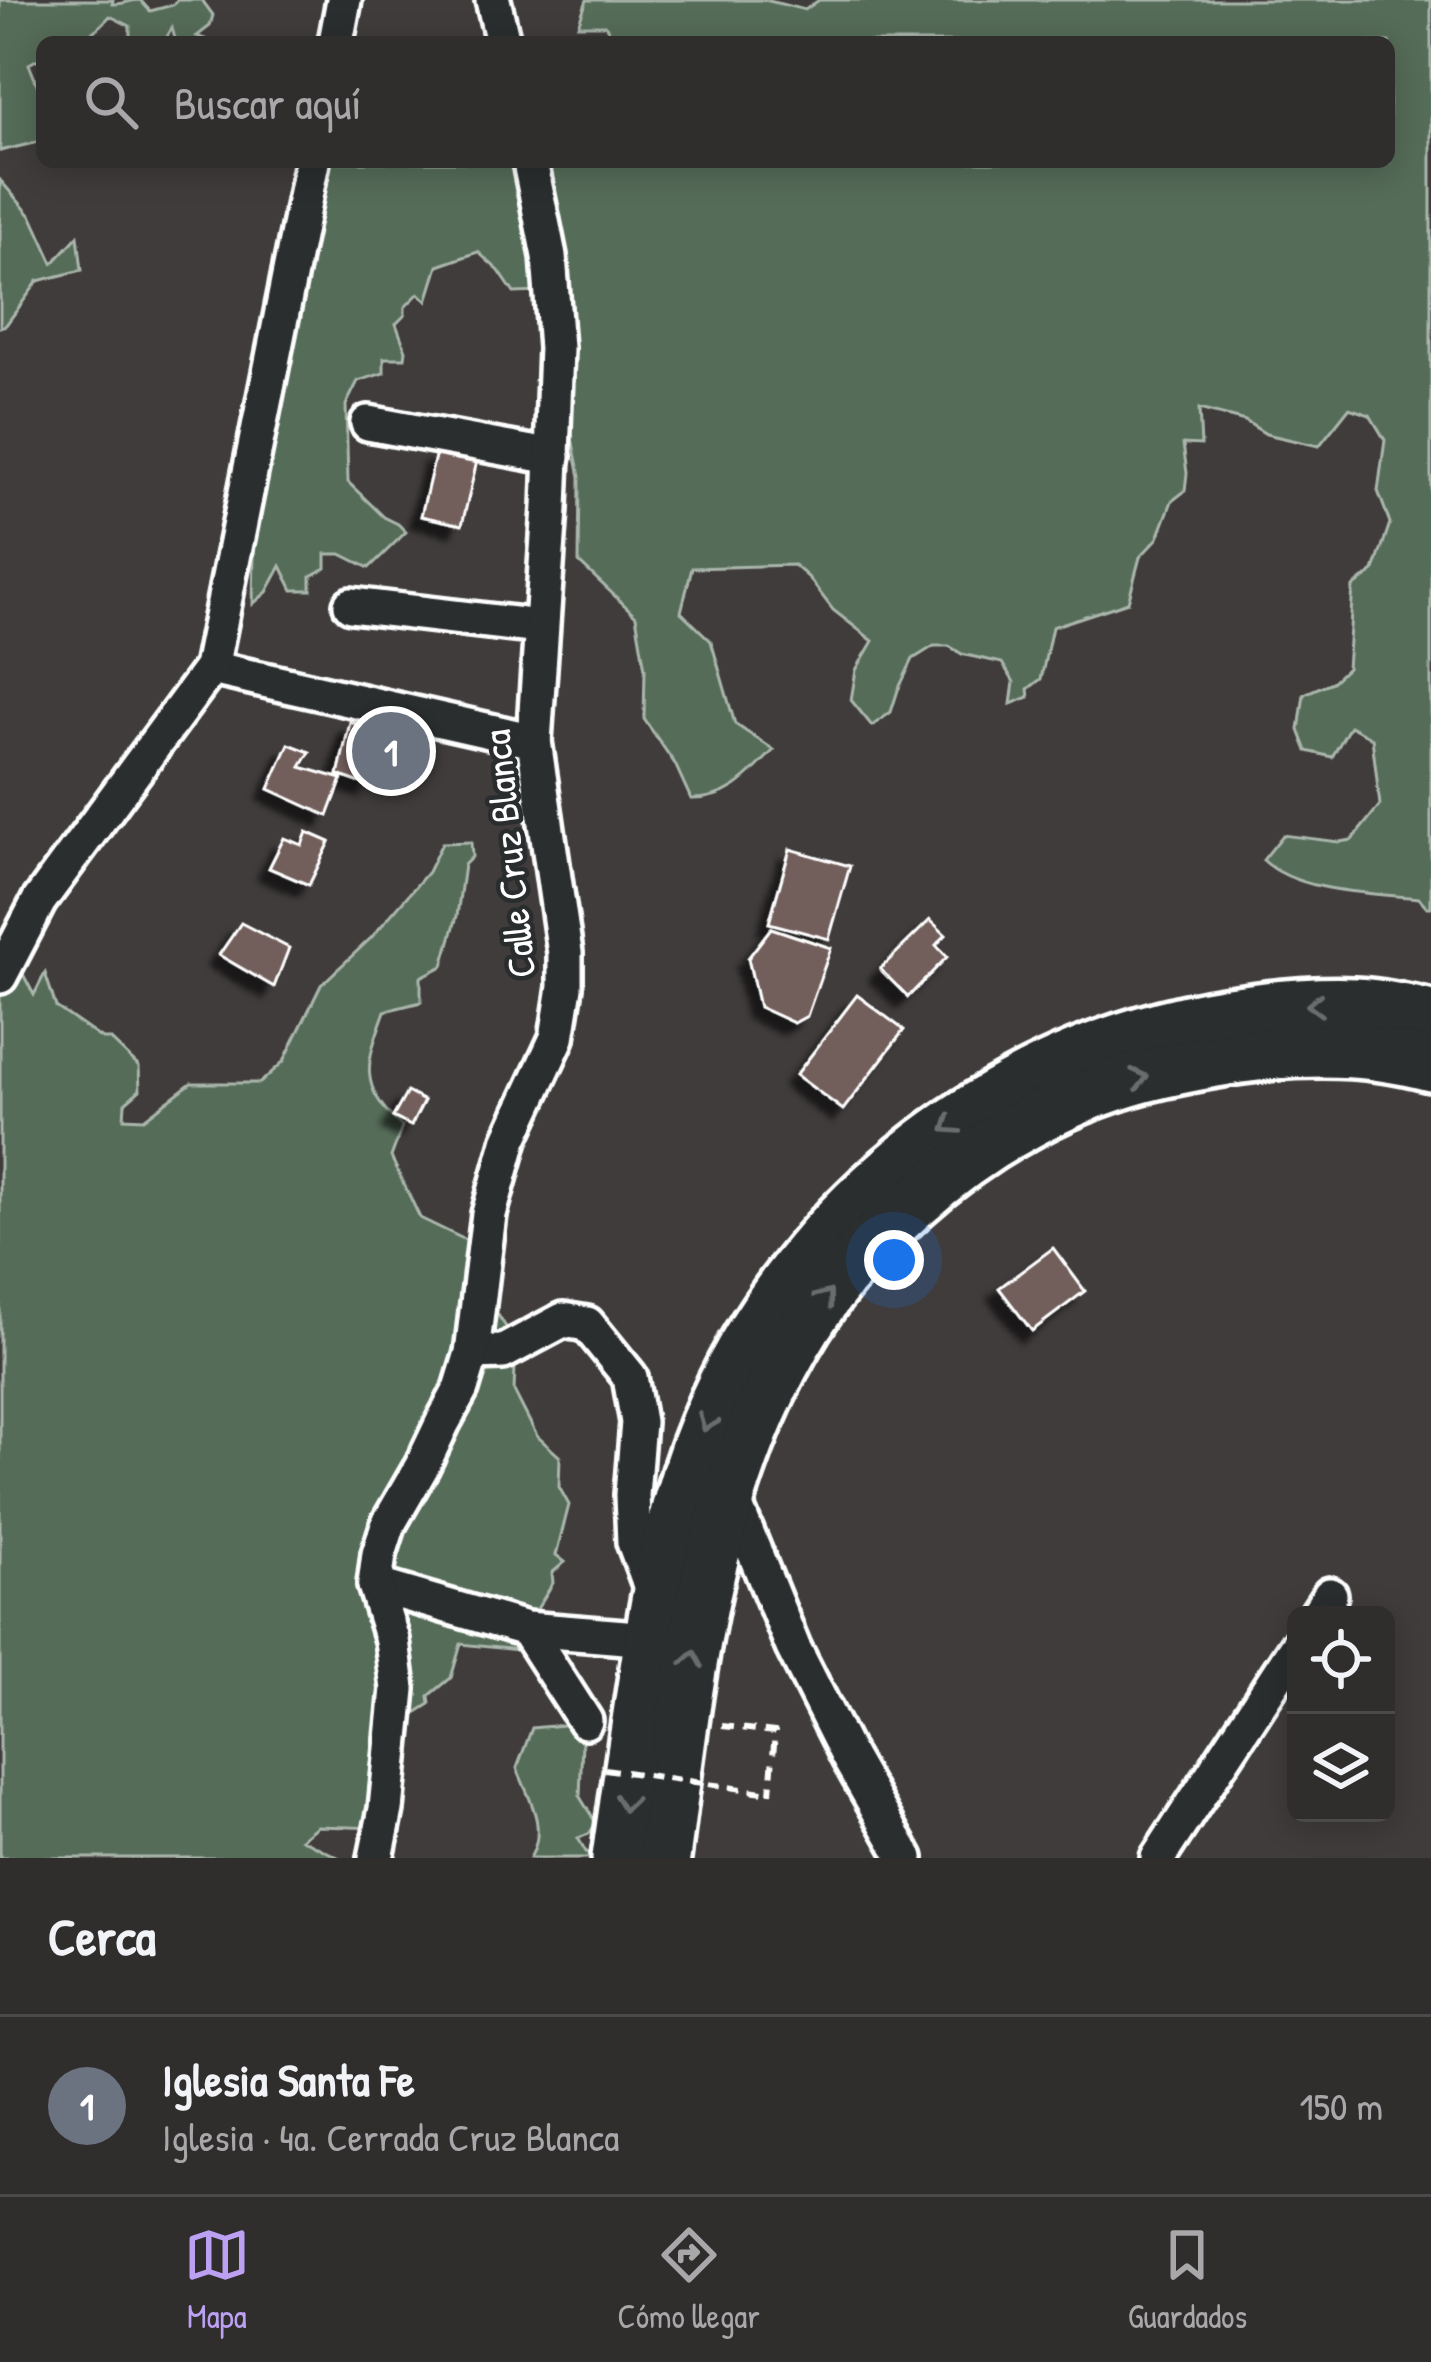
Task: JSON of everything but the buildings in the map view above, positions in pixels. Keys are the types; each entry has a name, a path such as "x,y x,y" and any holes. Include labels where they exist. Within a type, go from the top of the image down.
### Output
{"main road":[{"path":"618,1858 653,1622 686,1478 723,1384 788,1279 831,1228 879,1180 982,1105 1065,1062 1160,1028 1221,1013 1329,1004 1370,1005 1431,1017"},
{"path":"664,1858 700,1616 742,1453 807,1322 892,1223 935,1184 996,1140 1105,1088 1255,1054 1329,1050 1431,1065"}],"street":[{"path":"337,36 344,0"},
{"path":"493,0 502,36"},
{"path":"0,976 39,901 211,668 311,168"},
{"name":"Calle Cruz Blanca","path":"376,1858 398,1689 392,1640 375,1586 379,1554 389,1523 461,1390 472,1353 489,1214 511,1139 557,1038 565,987 565,953 534,740 556,348 549,256 531,168"},
{"path":"368,423 553,457"},
{"path":"351,605 540,627"},
{"path":"211,668 534,740"},
{"path":"375,1586 526,1629 626,1637 653,1622 634,1542 638,1421 629,1377 587,1324 563,1320 503,1352 472,1353"},
{"path":"730,1492 793,1647 906,1858"},
{"path":"526,1629 585,1721"},
{"path":"1158,1858 1287,1661"}],"path":[{"path":"605,1769 770,1793 776,1732 682,1721"}],"green space":[{"path":"0,0 113,0 116,4 140,0 150,11 177,0 202,0 213,15 210,26 197,36 174,36 172,28 167,36 130,36 130,26 110,16 85,36 36,36 36,60 29,64 36,82 36,142 0,151"},
{"path":"587,0 765,0 805,10 819,0 1431,0 1431,907 1419,898 1315,885 1263,860 1283,835 1352,840 1380,805 1372,738 1350,726 1332,757 1307,751 1299,730 1304,694 1332,682 1347,668 1353,587 1374,571 1390,523 1378,491 1385,440 1370,415 1349,408 1319,446 1266,434 1245,421 1199,409 1201,445 1183,444 1185,491 1172,501 1158,538 1140,557 1128,602 1052,627 1041,679 1028,689 1029,697 1011,704 1014,682 1002,663 962,654 949,646 934,646 913,659 891,712 872,726 851,700 856,670 873,641 833,610 808,577 794,565 692,568 681,612 711,641 735,724 774,750 727,791 691,799 675,764 644,719 645,669 636,616 579,562 580,477 542,292 514,293 478,252 438,266 427,301 419,293 396,324 405,358 384,358 384,373 358,381 346,405 348,482 406,532 369,568 341,554 326,554 326,568 311,576 311,590 293,590 281,566 267,592 253,604 255,504 276,429 275,395 310,168 1395,168 1395,36 612,36 605,25 578,25"},
{"path":"0,180 32,217 53,263 78,236 82,270 38,281 0,327"},
{"path":"471,842 472,857 464,865 443,966 421,977 421,1002 385,1011 370,1073 378,1099 402,1127 391,1157 420,1218 488,1251 486,1297 516,1342 514,1391 537,1436 560,1457 559,1487 569,1505 556,1555 565,1562 552,1573 553,1583 537,1609 528,1651 461,1644 451,1678 429,1696 430,1704 395,1726 379,1828 317,1826 301,1839 340,1858 0,1858 0,962 23,974 34,995 45,973 56,1007 102,1039 110,1039 139,1067 140,1090 125,1103 124,1118 144,1119 191,1083 260,1083 284,1061 321,985 371,938 428,872 442,843"},
{"path":"573,1724 582,1741 580,1797 596,1823 589,1834 578,1838 586,1852 607,1858 530,1858 537,1824 517,1768 532,1728"}],"place":[{"name":"Iglesia Santa Fe","path":"391,751"}]}
